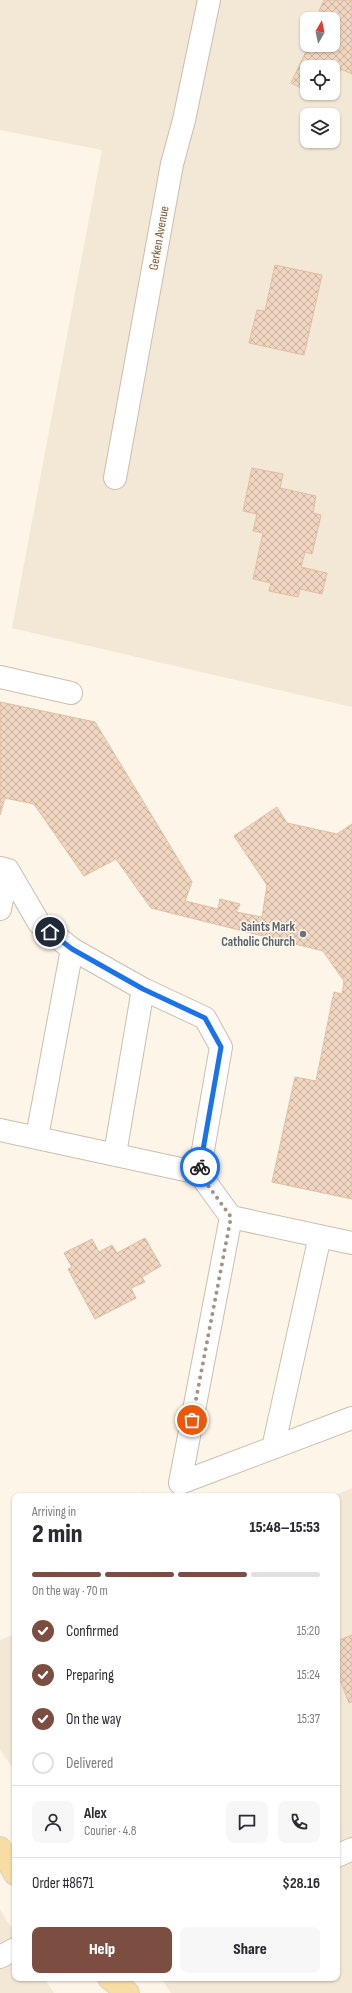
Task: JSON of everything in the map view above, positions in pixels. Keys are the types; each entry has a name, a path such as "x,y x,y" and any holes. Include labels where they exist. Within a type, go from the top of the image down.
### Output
{"main road":[{"path":"0,1848 12,1869"}],"street":[{"name":"Gerken Avenue","path":"115,478 172,164 184,120 209,0"},
{"path":"0,677 72,693"},
{"path":"0,909 4,869"},
{"path":"4,869 39,923 72,949 143,989 205,1018 221,1047 199,1173"},
{"path":"36,1138 72,949"},
{"path":"114,1154 143,989"},
{"path":"0,1130 199,1173 231,1217 352,1243"},
{"path":"231,1217 180,1483 352,1418"},
{"path":"273,1448 320,1236"},
{"path":"340,1855 352,1849"},
{"path":"0,1957 12,1951"}],"shaded area":[{"path":"0,0 352,0 352,707 12,628 102,150 0,130"},
{"path":"352,1488 352,1993 171,1993 163,1981 340,1981 340,1493"},
{"path":"12,1635 12,1767 0,1750 0,1640"},
{"path":"0,1910 12,1928 12,1981 46,1981 54,1993 0,1993"}],"building":[{"path":"324,0 352,0 352,74 341,69 340,71 340,60 302,60 306,52 340,52 340,12 319,11"},
{"path":"300,64 300,88 291,83"},
{"path":"275,265 322,275 304,355 249,343 257,310 265,311"},
{"path":"252,468 283,474 280,488 316,496 313,513 321,515 312,554 305,552 301,567 327,573 322,594 300,589 298,597 269,591 271,583 253,579 263,533 253,531 257,514 243,511"},
{"name":"Saints Mark Catholic Church","path":"0,702 95,722 192,882 185,901 218,909 220,899 240,904 236,912 262,917 267,885 234,836 277,807 287,823 337,834 352,824 352,1199 272,1182 295,1077 316,1081 334,992 342,994 344,981 323,951 151,908 116,859 84,876 34,804 5,798 0,815"},
{"path":"145,1238 161,1266 142,1277 145,1282 131,1288 136,1298 95,1319 68,1269 72,1267 64,1253 92,1239 99,1252 112,1245 117,1253"},
{"path":"352,1635 352,1702 349,1703 340,1680 340,1640"}],"way so far":[{"path":"192,1420 231,1217 199,1173 200,1167"}],"place":[{"name":"Saints Mark Catholic Church","path":"303,934"}],"route":[{"path":"50,932 72,949 143,989 205,1018 221,1047 200,1167"}]}
